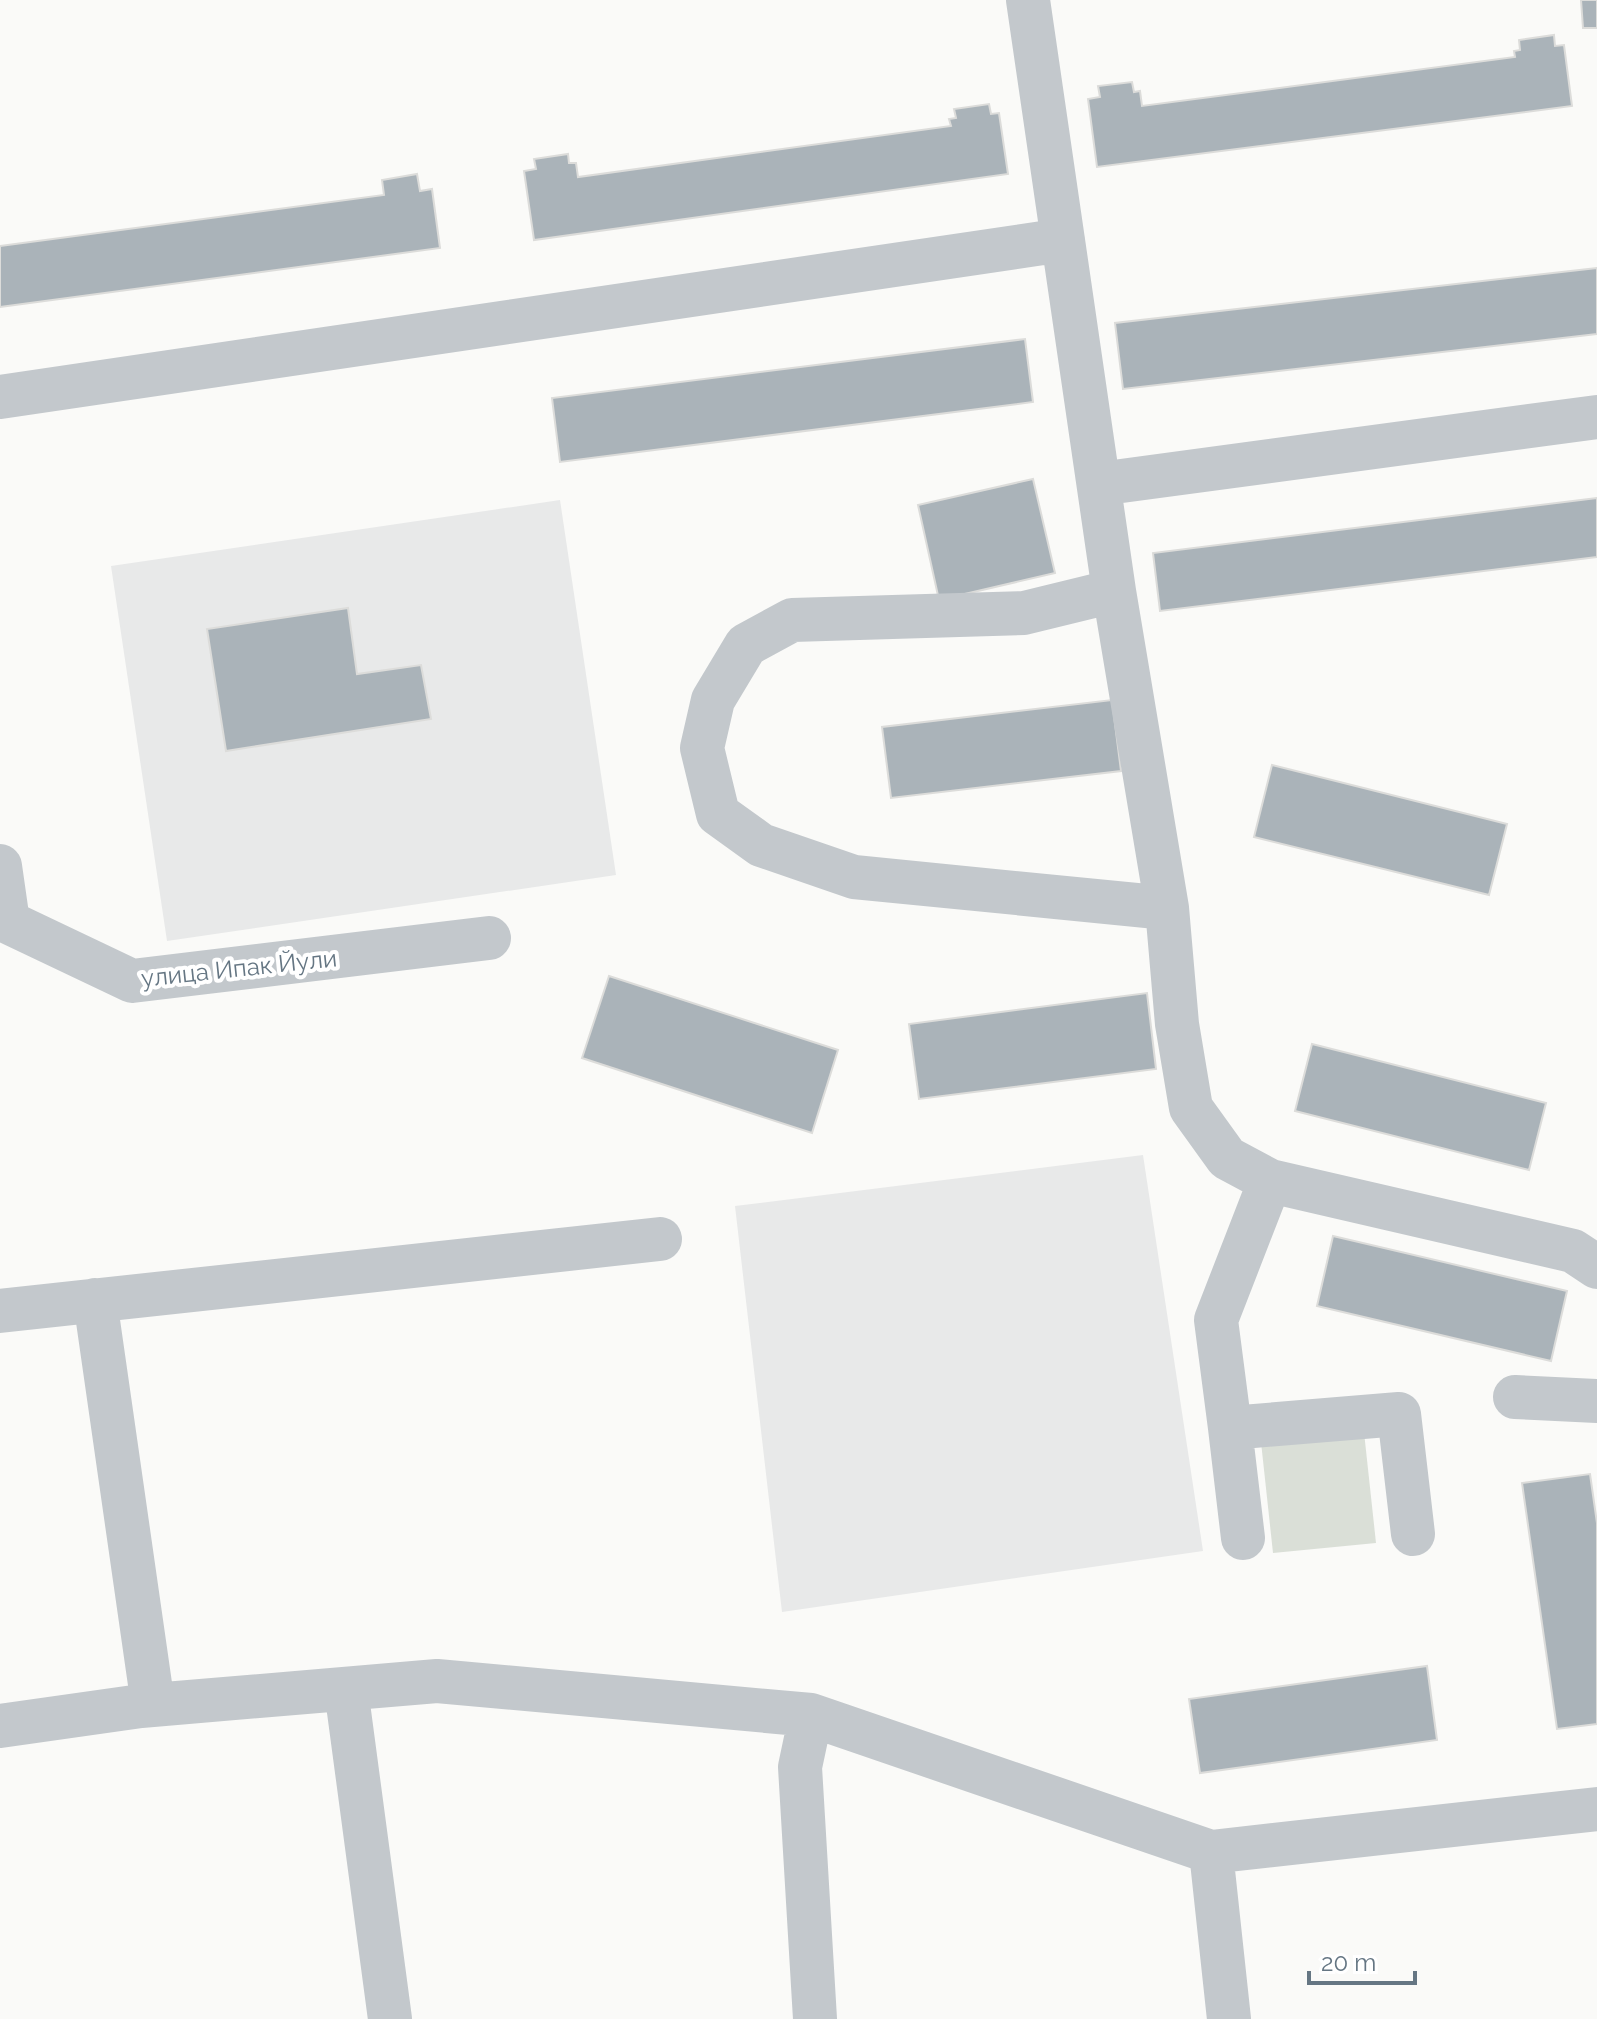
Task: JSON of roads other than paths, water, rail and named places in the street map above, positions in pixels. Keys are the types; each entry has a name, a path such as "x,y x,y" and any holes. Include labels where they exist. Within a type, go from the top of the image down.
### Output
{"street":[{"path":"1028,0 1114,591 1167,908 1177,1024 1191,1108 1227,1158 1270,1181 1573,1251 1597,1267"},
{"path":"0,397 1063,240"},
{"path":"1099,484 1597,417"},
{"path":"1114,591 1024,613 792,620 746,645 713,700 702,748 718,814 761,845 854,877 1167,908"},
{"name":"улица Ипак Йули","path":"0,866 8,922 132,981 489,938"},
{"path":"1243,1538 1216,1320 1270,1181"},
{"path":"0,1311 660,1239"},
{"path":"95,1300 153,1705"},
{"path":"1515,1397 1597,1401"},
{"path":"1230,1428 1399,1414 1413,1534"},
{"path":"0,1726 153,1705 437,1681 811,1715 1211,1852 1597,1809"},
{"path":"346,1689 390,2019"},
{"path":"811,1715 800,1767 815,2019"},
{"path":"1211,1852 1229,2019"}]}
